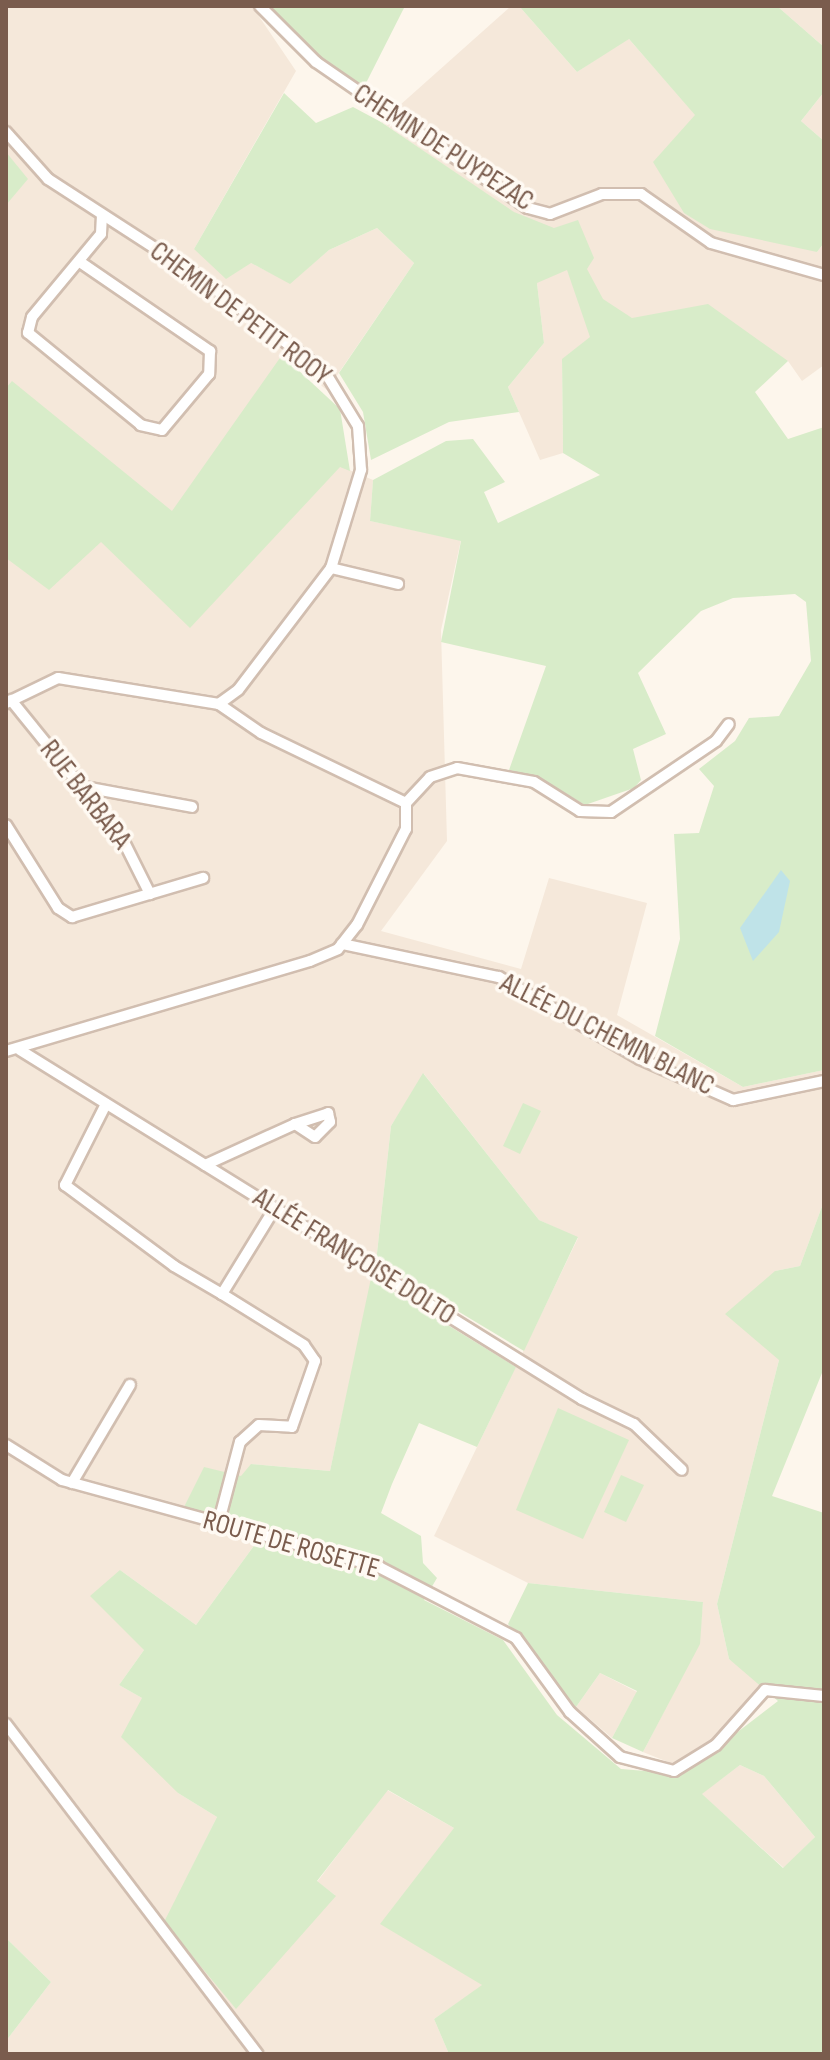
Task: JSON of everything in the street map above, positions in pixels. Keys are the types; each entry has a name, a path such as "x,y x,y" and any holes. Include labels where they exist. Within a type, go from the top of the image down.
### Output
{"street":[{"name":"CHEMIN DE PUYPEZAC","path":"260,6 326,69 528,208 550,214 621,190 641,194 711,243 824,275"},
{"name":"CHEMIN DE PETIT ROOY","path":"6,132 48,179 198,276 325,372 345,397 358,426 361,470 331,568 238,690 219,704"},
{"path":"80,262 210,351 209,374 162,430 141,425 28,333 32,317 101,234 102,216"},
{"path":"331,568 398,584"},
{"path":"9,701 58,678 219,704 261,733 406,803"},
{"name":"RUE BARBARA","path":"9,701 121,836 150,894"},
{"path":"6,1051 20,1050 295,966 342,944 406,829 406,803 430,777 457,768 534,782 580,811 611,812 716,741 729,724"},
{"path":"79,786 192,807"},
{"path":"6,825 65,915 203,878"},
{"name":"ALLÉE DU CHEMIN BLANC","path":"342,944 499,977 640,1059 733,1100 824,1081"},
{"name":"ALLÉE FRANÇOISE DOLTO","path":"20,1050 582,1399 634,1424 682,1470"},
{"path":"106,1104 65,1172 67,1191 304,1345 315,1361 292,1427 259,1425 240,1442 218,1525"},
{"path":"205,1165 295,1124"},
{"path":"222,1294 275,1208"},
{"path":"72,1483 130,1385"},
{"name":"ROUTE DE ROSETTE","path":"6,1445 72,1483 379,1567 516,1638 570,1712 620,1757 674,1771 716,1745 765,1690 824,1696"},
{"path":"6,1724 257,2054"}],"shaded area":[{"path":"6,6 252,6 296,71 194,249 251,263 290,283 329,250 377,228 414,263 327,390 282,355 190,627 340,466 373,480 370,521 461,540 441,630 447,841 381,931 521,969 549,878 647,903 617,1015 743,1087 824,1070 824,1201 800,1266 775,1271 779,1360 717,1604 729,1659 765,1684 714,1738 673,1764 643,1752 699,1644 703,1602 528,1583 434,1536 578,1238 539,1220 424,1074 391,1126 376,1262 330,1471 251,1464 264,1532 196,1625 120,1570 144,1650 119,1685 142,1698 178,1793 217,1817 165,1922 335,1895 317,1882 387,1790 454,1828 482,1986 434,2019 449,2054 6,2054 6,2041 51,1982 6,1938"},
{"path":"511,6 519,6 577,72 628,38 817,252 824,243 824,365 802,381 788,361 562,359 563,453 540,460 508,387 544,343 537,283 554,229 513,212 381,122"},
{"path":"777,6 824,6 824,47"},
{"path":"824,92 824,141 801,121"},
{"path":"600,1673 637,1692 612,1738 576,1707"},
{"path":"740,1765 764,1776 815,1837 784,1868 701,1794"}],"green space":[{"path":"266,6 405,6 365,85 358,85 298,42"},
{"path":"519,6 777,6 824,47 824,92 801,121 824,141 824,243 817,252 710,229 684,213 653,162 695,115 629,39 577,72"},
{"path":"284,93 316,123 353,107 381,122 514,212 554,228 578,220 594,258 587,269 603,299 632,318 708,304 788,361 755,392 788,439 824,427 824,1070 743,1087 655,1036 680,939 674,834 699,833 714,786 699,769 735,741 749,718 779,716 811,661 806,602 795,594 733,598 701,611 638,673 666,734 633,749 641,780 634,788 585,805 538,777 509,770 546,666 441,642 461,541 370,521 373,480 446,441 473,439 505,482 484,492 498,523 600,475 563,453 562,359 590,337 567,270 537,283 544,343 508,387 519,412 449,422 371,460 363,412 339,373 414,263 377,228 329,250 290,284 251,263 226,279 194,249"},
{"path":"6,152 28,179 6,205"},
{"path":"282,355 340,409 350,471 340,467 190,628 101,542 49,590 6,558 6,388 12,381 172,511"},
{"path":"423,1073 539,1220 578,1237 524,1351 376,1262 391,1126"},
{"path":"523,1103 541,1111 520,1154 503,1146"},
{"path":"824,1201 824,1368 772,1496 824,1513 824,2054 449,2054 434,2019 482,1985 380,1924 454,1828 388,1790 317,1881 336,1896 236,2009 164,1922 217,1817 178,1793 121,1737 142,1698 119,1685 144,1650 90,1596 120,1570 196,1625 264,1532 184,1507 204,1467 241,1476 251,1464 330,1471 371,1278 516,1367 477,1447 419,1423 392,1484 381,1513 421,1536 423,1563 437,1578 424,1600 503,1640 557,1715 621,1769 683,1774 778,1701 729,1659 717,1604 779,1360 725,1314 775,1271 800,1266","holes":["740,1765 764,1776 815,1837 783,1868 702,1794"]},
{"path":"558,1408 629,1440 583,1539 516,1510"},
{"path":"621,1475 644,1485 626,1522 604,1512"},
{"path":"528,1583 703,1602 700,1644 643,1752 612,1738 637,1691 600,1673 576,1707 508,1624"},
{"path":"6,1938 51,1982 6,2041"}],"water":[{"path":"781,870 790,881 779,932 753,961 740,928"}]}
